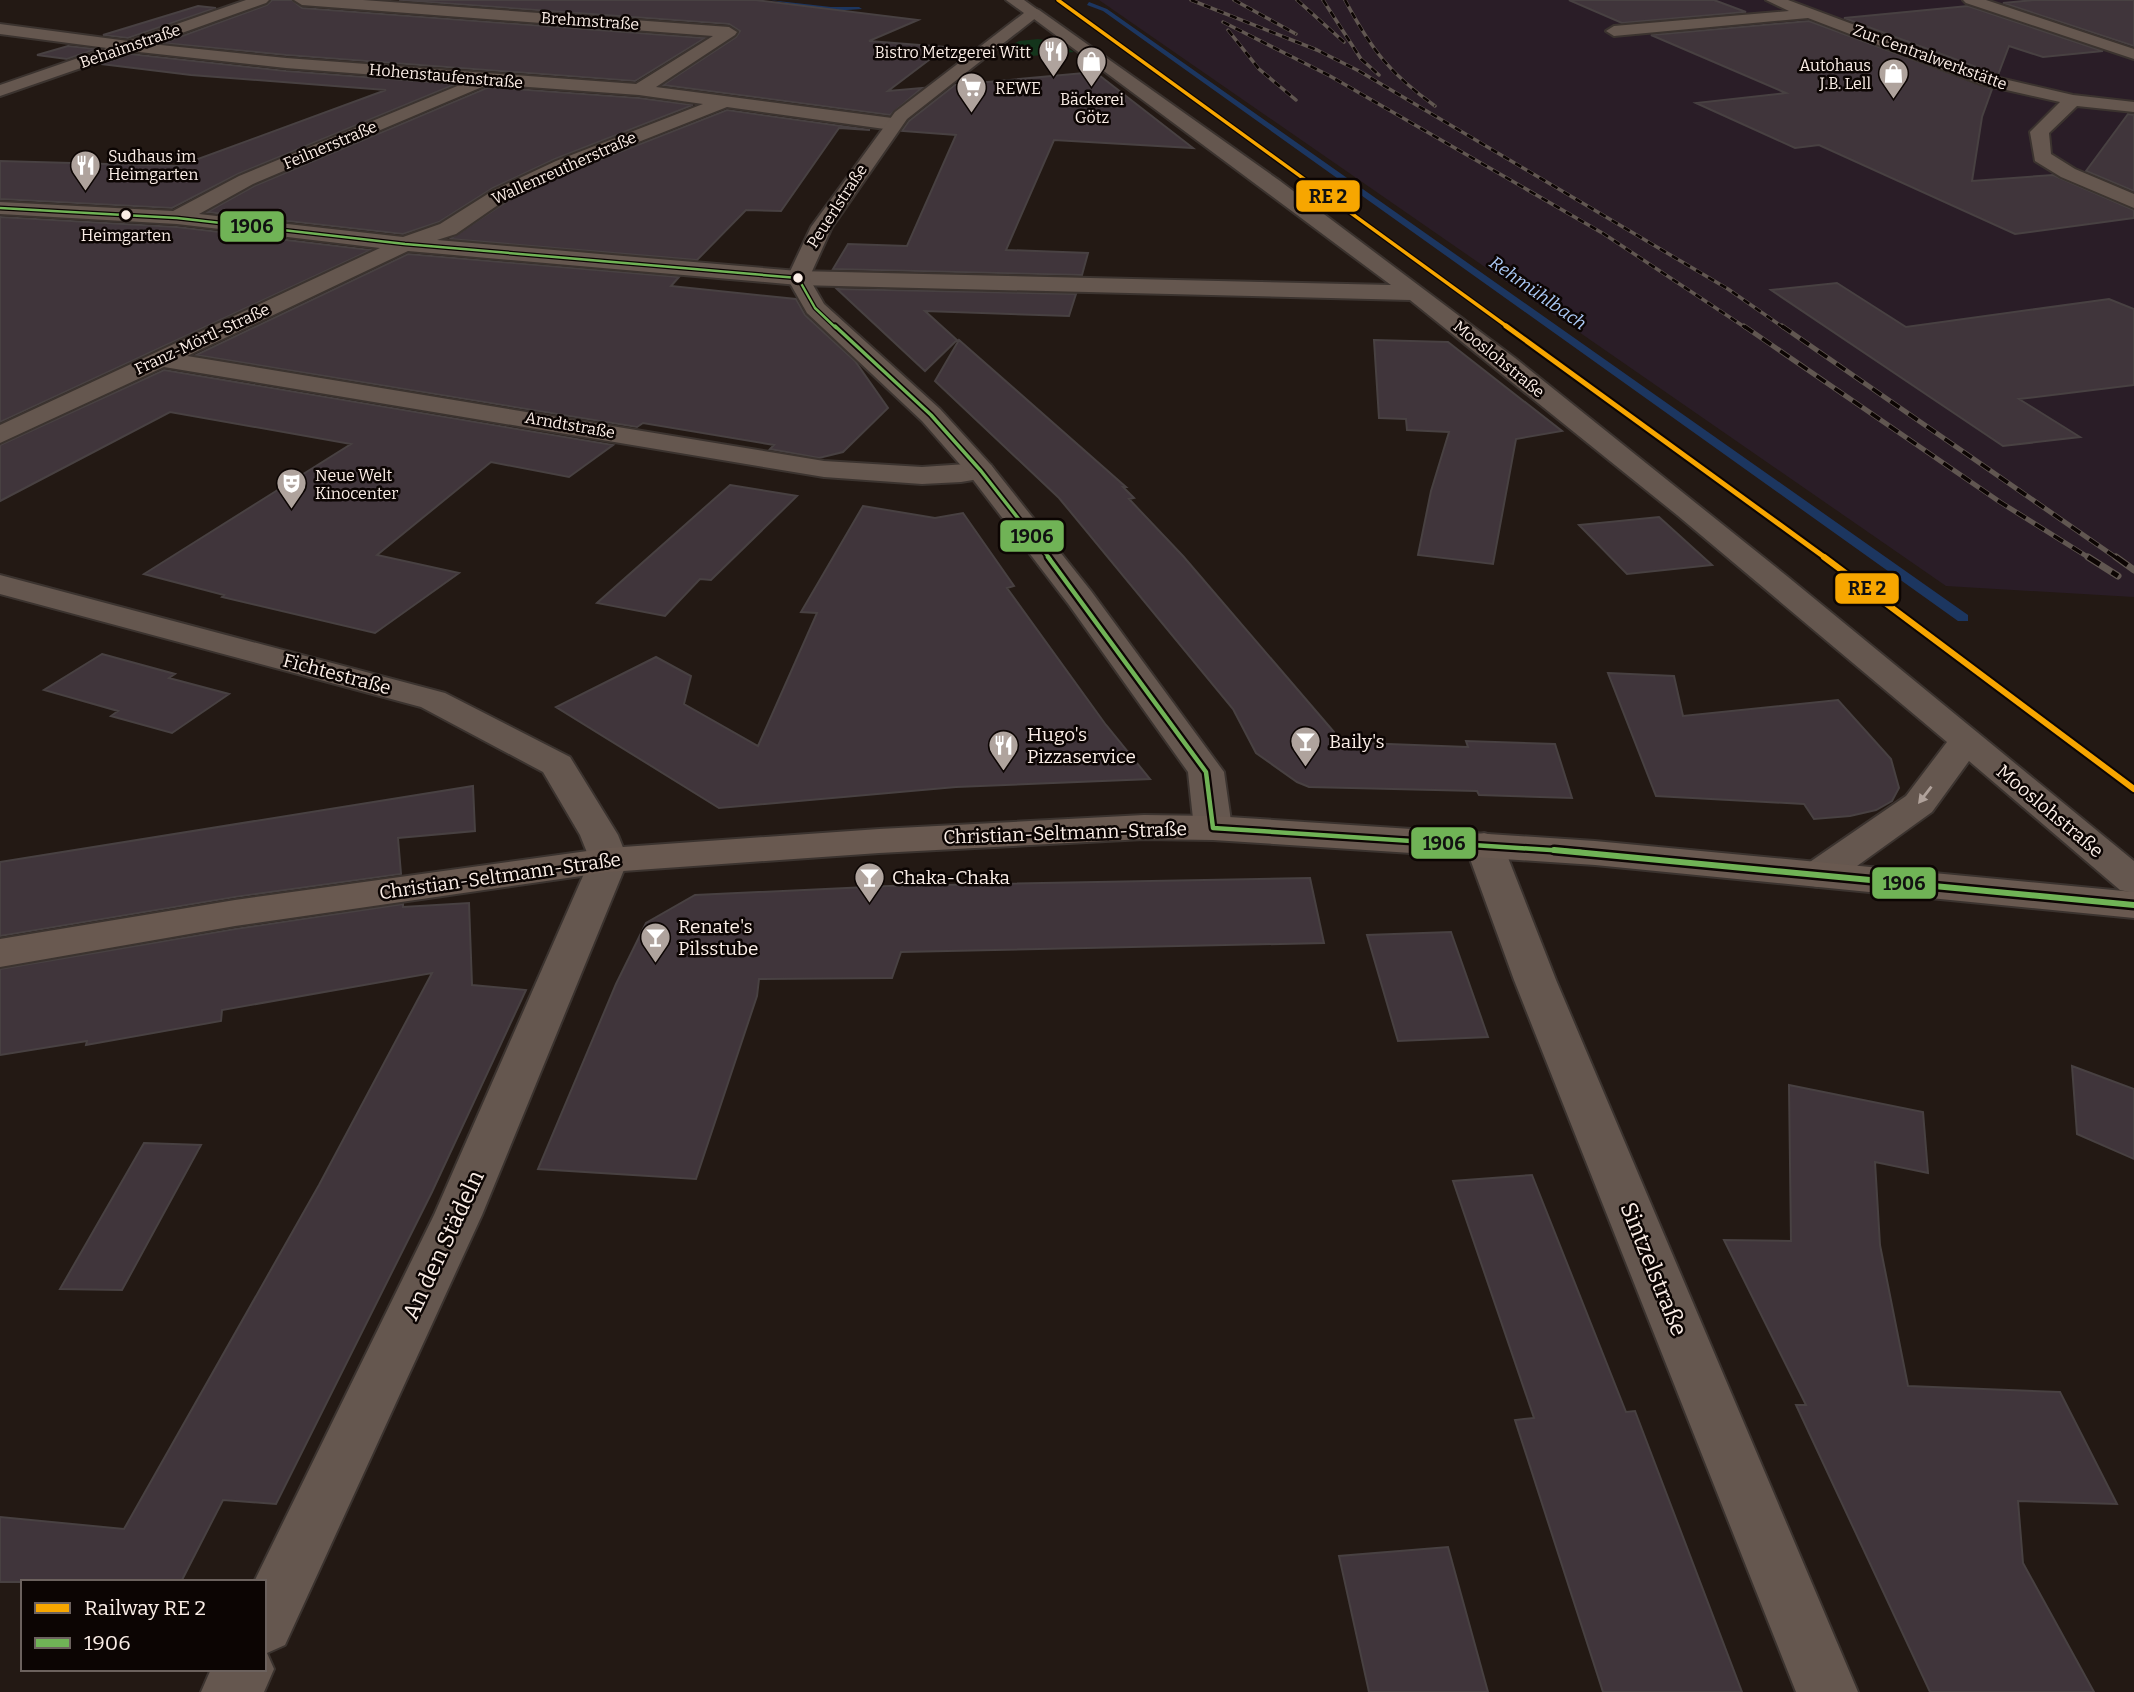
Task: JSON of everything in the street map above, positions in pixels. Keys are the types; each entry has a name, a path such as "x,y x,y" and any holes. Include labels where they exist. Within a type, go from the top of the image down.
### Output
{"main road":[{"name":"Christian-Seltmann-Straße","path":"0,953 235,913 609,860 1144,827 1213,828 1484,845 2134,905"}],"street":[{"name":"Behaimstraße","path":"0,91 261,0"},
{"name":"Brehmstraße","path":"303,0 729,32 639,90"},
{"name":"Mooslohstraße","path":"1014,0 1175,112 1415,293 1693,514 2134,881"},
{"name":"Zur Centralwerkstätte","path":"1774,0 1986,80 2073,100 2134,107"},
{"path":"1971,0 2134,54"},
{"name":"Peuerlstraße","path":"798,278 804,258 823,225 892,124 908,107 1034,13"},
{"name":"Zur Centralwerkstätte","path":"1614,31 1811,14"},
{"name":"Hohenstaufenstraße","path":"0,29 128,46 486,80 639,90 892,124"},
{"name":"Feilnerstraße","path":"177,218 246,180 486,80"},
{"path":"2073,100 2039,132 2042,157 2068,173 2134,202"},
{"name":"Wallenreutherstraße","path":"405,244 447,229 501,194 563,165 727,101"},
{"path":"0,208 177,218 405,244 798,278 1415,293"},
{"name":"Franz-Mörtl-Straße","path":"0,435 405,244"},
{"path":"798,278 815,308 931,415 981,471 1080,598 1206,772 1213,828"},
{"name":"Arndtstraße","path":"159,359 824,469 913,475 981,471"},
{"name":"Fichtestraße","path":"0,584 433,701 558,765 599,835 609,860"},
{"path":"1818,875 1919,804 1966,741"},
{"name":"Sintzelstraße","path":"1484,845 1541,993 1828,1692"},
{"name":"An den Städeln","path":"266,1621 458,1215 609,860"},
{"path":"232,1692 242,1671"}],"shaded area":[{"path":"1099,0 2134,0 2134,597 1946,586"}],"green space":[{"path":"1038,39 1057,42 1074,52 1010,58 1001,52 1019,41"}],"building":[{"path":"272,0 292,0 302,8 705,38 635,81 163,43 267,5"},
{"path":"399,0 755,0 918,20 869,41 946,47 888,91 922,88 890,115 663,85 736,37 740,31 729,24"},
{"path":"1569,0 1714,0 1746,12 1622,23"},
{"path":"2034,0 2134,0 2134,46 2003,3"},
{"path":"198,6 216,8 128,38 103,35"},
{"path":"1968,6 2103,51 2043,57 2009,46 1998,75 1844,18"},
{"path":"1809,21 1992,89 1982,117 1972,181 2053,175 2134,210 2134,218 2015,234 1819,145 1795,148 1696,103 1786,93 1651,35"},
{"path":"68,46 96,49 67,59 37,55"},
{"path":"130,54 286,71 456,84 238,174 172,208 0,199 0,161 179,166 386,90 191,75 101,64"},
{"path":"1095,72 1193,148 1054,140 1006,250 1088,253 1082,275 833,269 848,244 907,246 956,135 902,131 909,121 955,85"},
{"path":"489,87 639,98 693,105 555,159 493,188 439,222 403,234 207,212 254,186"},
{"path":"727,110 870,130 839,128 781,211 746,210 697,260 450,239 509,200 571,171"},
{"path":"2128,114 2134,115 2134,191 2086,171"},
{"path":"0,217 177,227 371,250 0,422"},
{"path":"408,254 679,277 671,286 796,299 805,315 855,361 888,408 843,452 819,458 770,449 774,445 643,423 637,427 196,355"},
{"path":"1837,283 1906,327 2109,299 2134,309 2134,385 2019,399 2080,437 2003,446 1771,290"},
{"path":"837,289 1076,294 1069,316 925,311 957,340 925,371"},
{"path":"959,340 1126,487 1123,487 1134,498 1129,499 1183,556 1334,732 1335,742 1468,747 1466,741 1555,744 1572,798 1479,795 1477,791 1309,787 1297,782 1256,753 1233,709 1059,498 935,381"},
{"path":"1374,340 1448,342 1562,431 1516,439 1493,564 1418,555 1431,491 1449,432 1407,430 1406,419 1379,418"},
{"path":"164,370 613,445 569,477 491,462 377,555 459,573 375,633 222,597 224,595 144,574 351,444 170,412 0,501 0,445"},
{"path":"730,485 797,496 711,580 700,579 665,616 597,603"},
{"path":"863,506 935,518 963,513 1014,586 1007,588 1106,725 1150,779 956,787 719,808 556,707 656,657 691,676 684,704 758,746 817,613 801,612"},
{"path":"1659,517 1712,565 1627,574 1579,525"},
{"path":"102,654 175,674 169,678 229,694 172,733 111,716 118,711 44,690"},
{"path":"1608,673 1674,676 1683,716 1838,700 1891,759 1899,788 1892,801 1876,810 1850,816 1814,819 1804,804 1656,796"},
{"path":"473,786 475,831 398,838 401,874 235,897 0,936 0,862"},
{"path":"1310,878 1324,943 901,952 892,978 759,979 757,996 696,1179 538,1169 616,984 646,923 695,895 889,886"},
{"path":"469,903 472,985 526,990 432,1192 276,1504 223,1500 182,1580 0,1582 0,1517 124,1529 319,1185 432,973 222,1010 221,1021 86,1045 87,1041 0,1055 0,969 235,929 403,904 403,907"},
{"path":"1451,932 1488,1037 1398,1041 1367,935"},
{"path":"2072,1066 2134,1089 2134,1159 2077,1134"},
{"path":"1789,1085 1923,1112 1928,1173 1875,1162 1880,1245 1908,1386 2060,1392 2117,1504 2018,1501 2023,1563 2094,1692 1930,1692 1796,1405 1806,1405 1724,1240 1791,1241"},
{"path":"144,1143 201,1145 122,1290 60,1289"},
{"path":"1532,1175 1626,1412 1635,1411 1742,1692 1603,1692 1515,1420 1534,1418 1453,1181"},
{"path":"1448,1547 1488,1692 1369,1692 1339,1556"}],"waterway":[{"name":"Rehmühlbach","path":"772,0 831,9 859,9"},
{"name":"Rehmühlbach","path":"1089,4 1105,10 1963,618"}],"railway":[{"path":"1191,0 1317,50 1359,71 1728,289 1784,328"},
{"path":"1234,0 1296,34"},
{"path":"1297,0 1344,42"},
{"path":"1323,0 1361,59 1379,75"},
{"path":"1345,0 1382,59 1435,106"},
{"path":"1223,22 1330,76 1604,234 1746,328"},
{"path":"1228,30 1259,69 1296,100"},
{"path":"1744,326 2000,502 2091,559"},
{"path":"1782,326 2118,559"},
{"path":"2088,557 2118,576"},
{"path":"2116,557 2134,570"}],"transit line":[{"path":"1058,0 1857,581 2134,789"},
{"name":"1906","path":"0,208 177,218 405,244 798,278"},
{"name":"1906","path":"798,278 815,308 931,415 981,471 1080,598 1206,772 1213,828"},
{"name":"1906","path":"1213,828 1595,853 2134,905"}],"place":[{"name":"Bistro Metzgerei Witt","path":"1054,79"},
{"name":"Bäckerei Götz","path":"1092,89"},
{"name":"Autohaus J.B. Lell","path":"1894,101"},
{"name":"REWE","path":"972,115"},
{"name":"Sudhaus im Heimgarten","path":"85,192"},
{"name":"Heimgarten","path":"126,215"},
{"name":"Neue Welt Kinocenter","path":"292,511"},
{"name":"Baily's","path":"1306,768"},
{"name":"Hugo's Pizzaservice","path":"1004,772"},
{"name":"Chaka-Chaka","path":"869,904"},
{"name":"Renate's Pilsstube","path":"655,964"}]}
